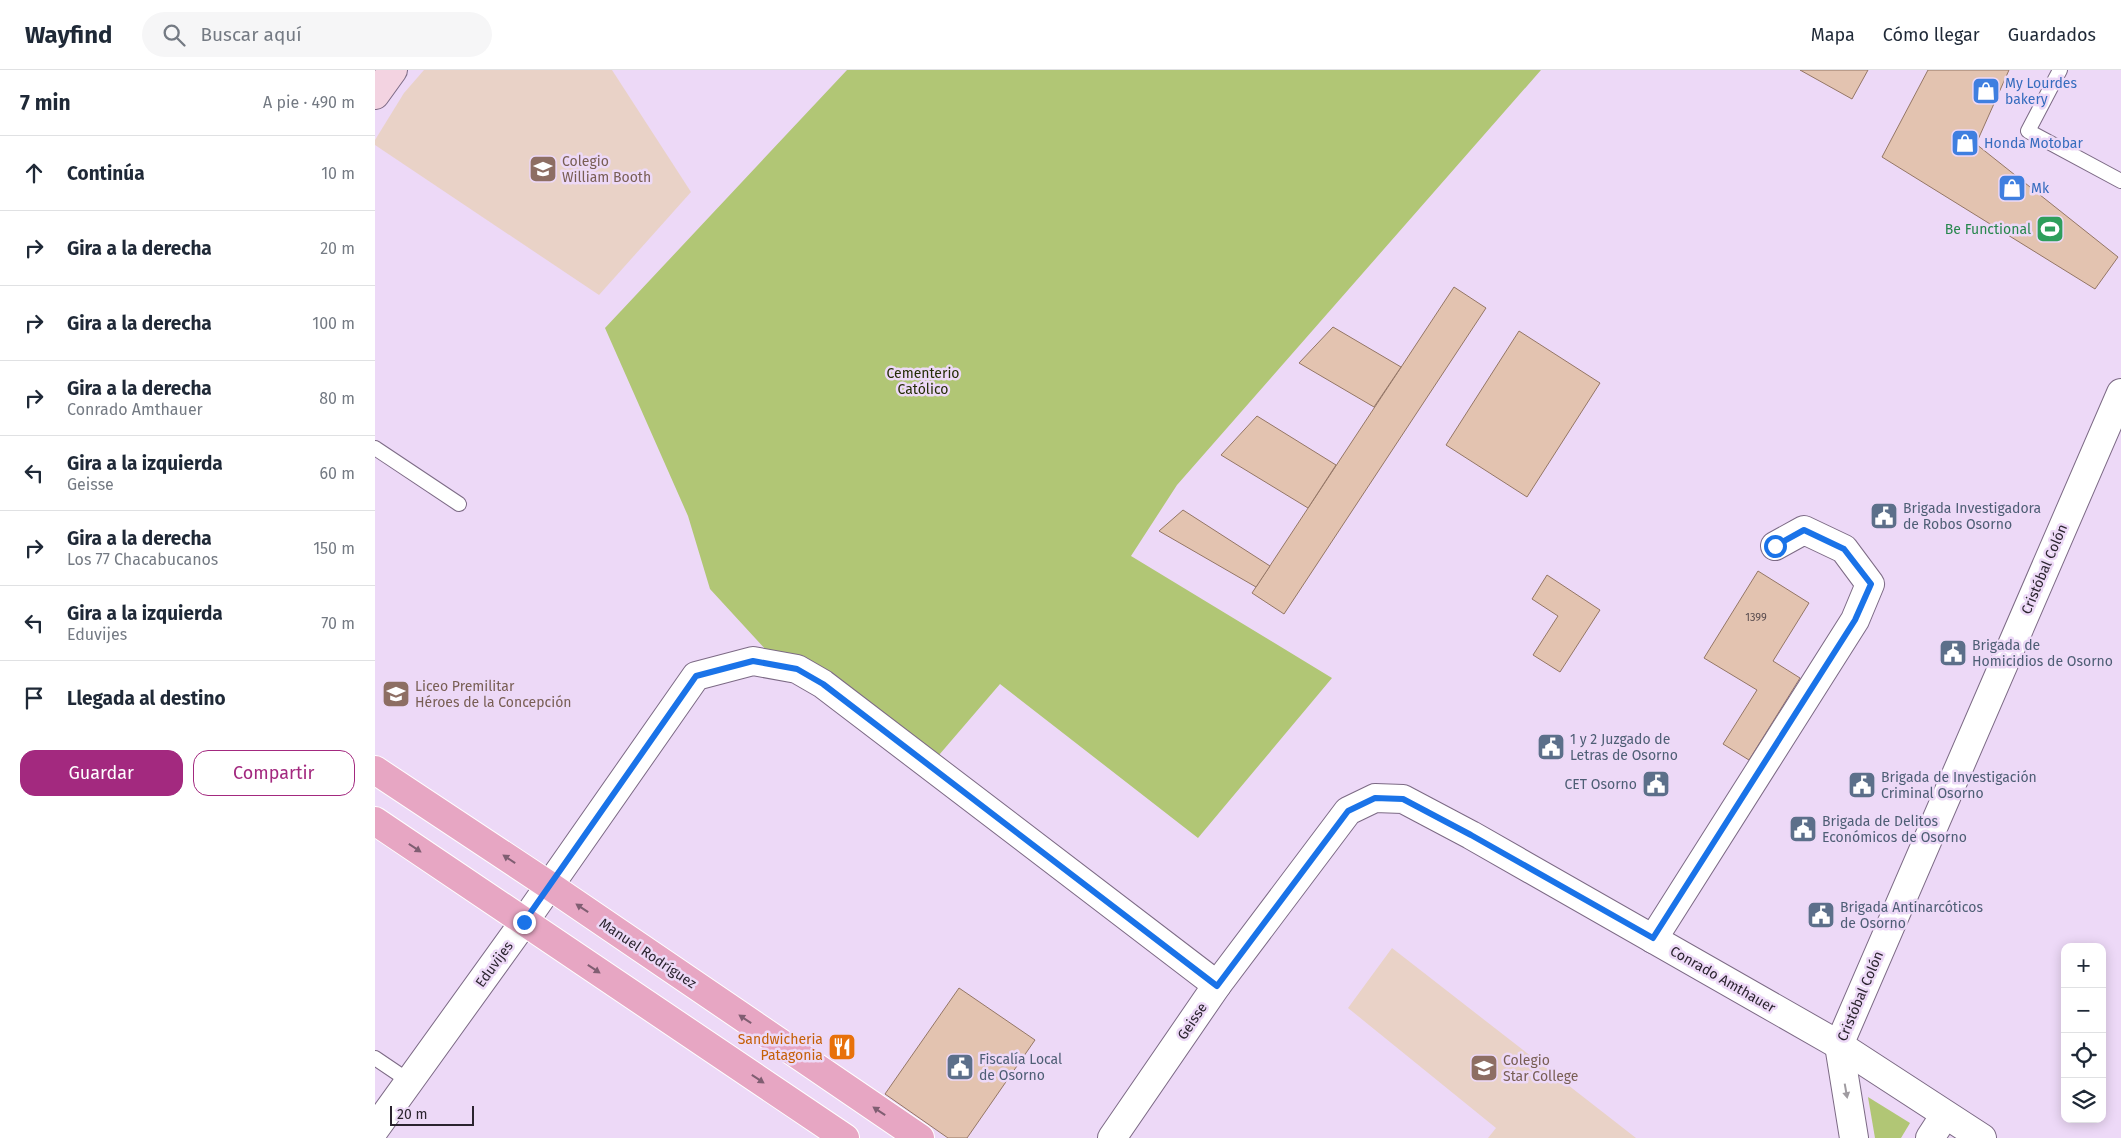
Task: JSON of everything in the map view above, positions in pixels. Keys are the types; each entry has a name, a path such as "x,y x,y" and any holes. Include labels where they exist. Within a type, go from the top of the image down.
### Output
{"main road":[{"path":"375,95 393,70"},
{"name":"Manuel Rodríguez","path":"375,770 550,886 920,1138"},
{"path":"375,821 845,1138"}],"street":[{"name":"Cristóbal Colón","path":"1854,1138 1839,1045 2121,393"},
{"path":"1653,938 1855,620 1871,584 1844,549 1804,530 1775,546"},
{"name":"Eduvijes","path":"375,1129 550,886 696,676 753,661 797,669 823,684 1217,986"},
{"name":"Conrado Amthauer","path":"1375,798 1403,799 1480,840 1839,1045 1982,1138"},
{"name":"Geisse","path":"1112,1138 1217,986 1348,811 1375,798"},
{"path":"1930,1138 1945,1115"}],"lane":[{"path":"2060,70 2028,131 2120,177"},
{"path":"375,448 459,504"},
{"path":"375,1058 409,1081"}],"shaded area":[{"name":"Colegio William Booth","path":"424,70 612,70 691,192 599,295 375,145 375,140 404,93"},
{"name":"Colegio Star College","path":"1392,948 1636,1138 1488,1138 1496,1128 1348,1008"}],"green space":[{"name":"Cementerio Católico","path":"847,70 1541,70 1177,485 1131,556 1332,678 1198,838 1000,684 933,762 780,665 710,589 688,516 605,328"},
{"path":"1868,1097 1910,1123 1901,1138 1875,1138"}],"building":[{"path":"1800,70 1868,70 1852,99"},
{"path":"1928,70 2009,70 1976,144 2118,257 2095,289 1882,157"},
{"path":"1454,287 1486,308 1284,614 1252,593"},
{"path":"1333,327 1401,367 1374,407 1299,363"},
{"path":"1519,331 1600,383 1527,497 1446,445"},
{"path":"1257,416 1336,465 1308,508 1221,455"},
{"path":"1183,510 1270,566 1256,587 1159,531"},
{"path":"1758,571 1809,603 1773,661 1800,678 1749,760 1723,744 1757,690 1704,658"},
{"path":"1547,575 1600,610 1560,672 1533,655 1558,616 1532,599"},
{"name":"Fiscalía Local de Osorno","path":"959,988 1035,1040 967,1138 948,1138 885,1094"}],"place":[{"name":"My Lourdes bakery","path":"1986,91"},
{"name":"Honda Motobar","path":"1965,143"},
{"name":"Colegio William Booth","path":"543,169"},
{"name":"Mk","path":"2012,188"},
{"name":"Be Functional","path":"2050,229"},
{"name":"Brigada Investigadora de Robos Osorno","path":"1884,516"},
{"name":"Brigada de Homicidios de Osorno","path":"1953,653"},
{"name":"Liceo Premilitar Héroes de la Concepción","path":"396,694"},
{"name":"1 y 2 Juzgado de Letras de Osorno","path":"1551,747"},
{"name":"CET Osorno","path":"1656,784"},
{"name":"Brigada de Investigación Criminal Osorno","path":"1862,785"},
{"name":"Brigada de Delitos Económicos de Osorno","path":"1803,829"},
{"name":"Brigada Antinarcóticos de Osorno","path":"1821,915"},
{"name":"Sandwicheria Patagonia","path":"842,1047"},
{"name":"Fiscalía Local de Osorno","path":"960,1067"},
{"name":"Colegio Star College","path":"1484,1068"}],"route":[{"path":"524,922 696,676 753,661 797,669 823,684 1217,986 1348,811 1375,798 1403,799 1471,835 1653,938 1855,620 1871,584 1844,549 1804,530 1775,546"}]}
